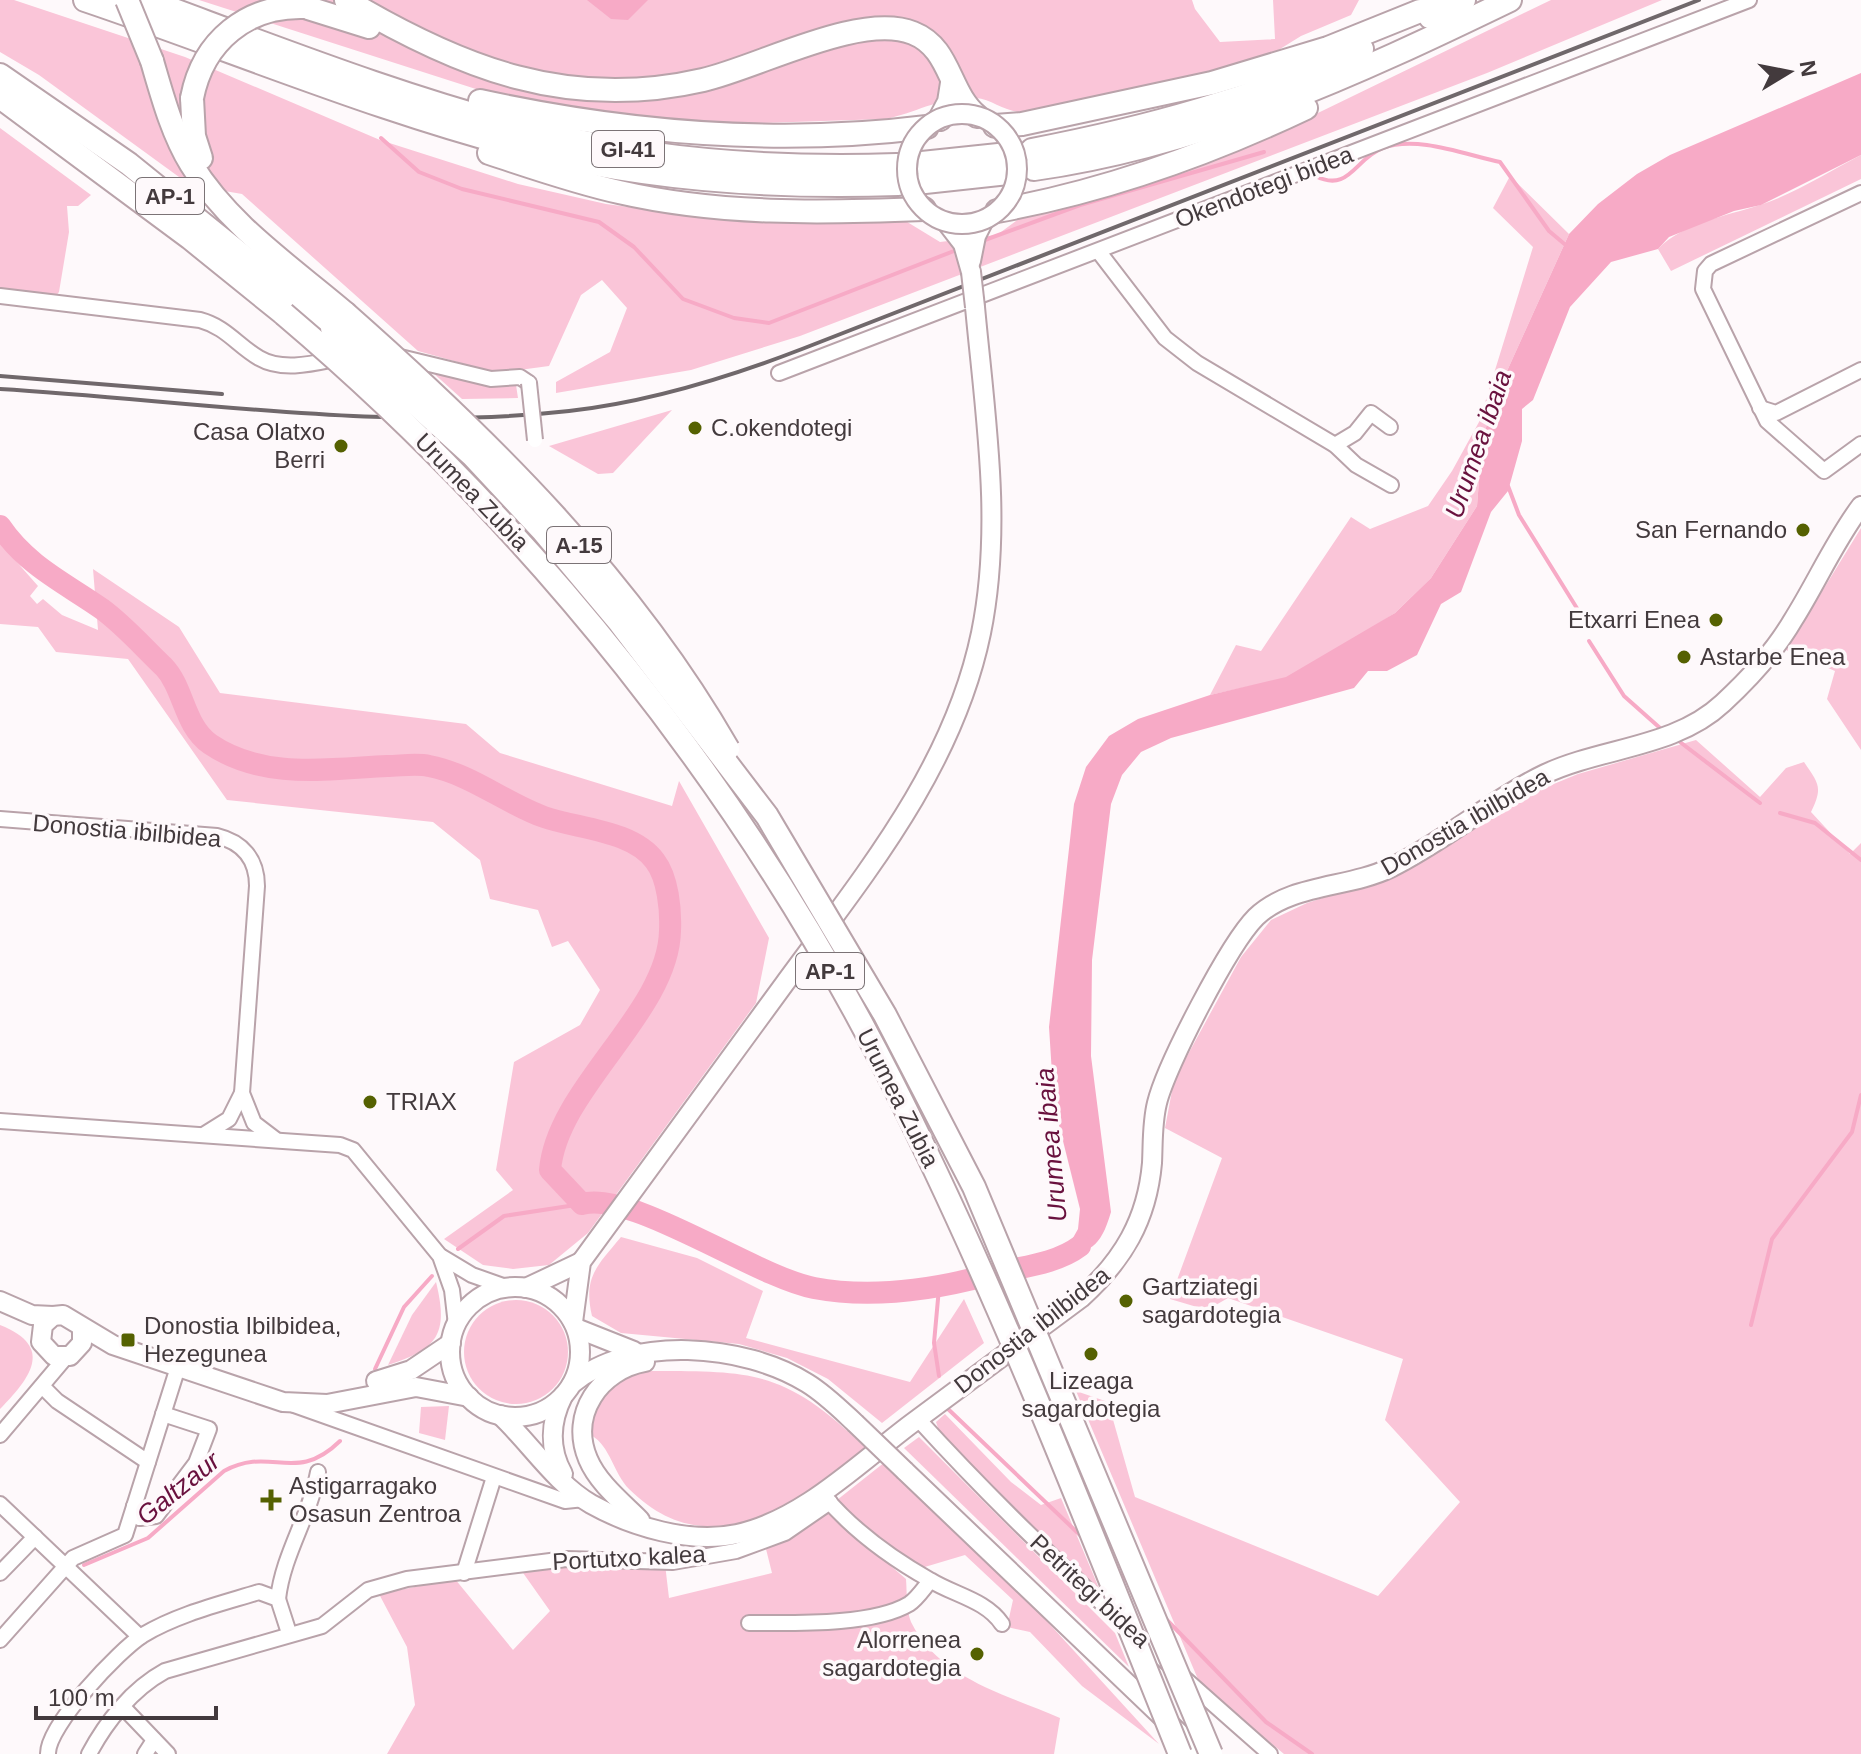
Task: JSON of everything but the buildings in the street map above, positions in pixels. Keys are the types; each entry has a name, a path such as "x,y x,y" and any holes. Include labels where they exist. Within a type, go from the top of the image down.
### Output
{"highway":[{"path":"85,0 387,107 405,121 440,135 570,180 701,206 797,213 924,209"},
{"path":"127,0 190,164 222,206 252,236 312,285"},
{"path":"147,0 368,79 390,79 580,122 698,134 819,136 934,123 949,102 949,74"},
{"path":"346,0 412,39 512,78 592,90 647,88 702,80 874,27 917,34 937,50 962,102 986,121 1022,124 1212,83 1328,48 1420,11 1441,11"},
{"path":"1464,0 1333,62 1226,103 1033,160 1170,141 1231,122 1339,81 1510,0"},
{"path":"338,320 312,285 236,211 214,182 194,136 192,98 203,62 229,30 265,11 305,7 347,17 393,38 412,39"},
{"path":"991,216 1129,180 1245,137 1390,67 1406,50"},
{"name":"AP-1","path":"0,75 129,164 338,320"},
{"name":"GI-41","path":"368,79 543,133 632,150 754,164 898,174 751,183 628,170 539,152 387,107"},
{"name":"AP-1","path":"0,97 85,158"},
{"path":"0,109 85,158"},
{"name":"Urumea Zubia","path":"85,158 284,314 422,439 554,581 702,771 769,869 890,1077 952,1205 1066,1471 1180,1754"},
{"path":"923,173 1008,163"},
{"name":"A-15","path":"338,320 489,445 556,516 634,613 710,717 767,816"},
{"name":"Urumea Zubia","path":"767,816 885,1015 974,1187 1211,1754"}],"main road":[{"path":"582,1498 560,1468 554,1450 555,1418 580,1357 574,1325 574,1291 581,1262 896,831 931,769 967,685 981,634 988,587 992,506 971,272 973,245 991,216 1012,192 1017,168 1011,144 986,121 959,115 934,123 918,137 908,161 910,186 924,209 946,222 963,244 971,272"},
{"path":"946,222 972,224 991,216"},
{"name":"Donostia ibilbidea","path":"582,1498 644,1524 688,1535 739,1534 825,1497 918,1419 1081,1298 1103,1278 1129,1245 1149,1191 1154,1117 1163,1083 1225,961 1257,916 1292,897 1358,881 1390,868 1523,786 1562,767 1661,738 1699,721 1721,705 1778,642 1836,541 1861,506"},
{"path":"526,1288 581,1262"},
{"path":"582,1498 500,1415 469,1397 455,1376 454,1334 476,1300 506,1287 526,1288 548,1296 574,1325 607,1343 640,1352 693,1352 756,1360 807,1383 855,1423 1201,1754"},
{"path":"0,1301 32,1315 68,1315 82,1329 82,1343 71,1354 54,1356 27,1324 0,1311"},
{"path":"42,1343 43,1325 53,1316"},
{"name":"Donostia ibilbidea","path":"82,1329 113,1345 267,1397 327,1413 350,1394 411,1370 454,1334"},
{"name":"Donostia ibilbidea","path":"71,1354 113,1345"},
{"path":"500,1415 533,1415 604,1362 640,1352"},
{"path":"644,1524 606,1485 588,1460 582,1430 585,1411 594,1392 616,1372 635,1364 677,1360 693,1352"},
{"name":"Donostia ibilbidea","path":"267,1397 306,1398 416,1387 469,1397"}],"street":[{"name":"Okendotegi bidea","path":"779,373 1749,0"},
{"path":"1861,193 1723,258 1705,271 1703,289 1760,408 1777,432 1824,471 1861,444"},
{"path":"1099,252 1165,338 1197,363 1335,445 1356,465 1391,485"},
{"path":"0,296 200,320 224,329 255,356 274,363 300,365 384,354 491,379 520,377 529,383 535,440"},
{"path":"1760,408 1776,413 1861,370"},
{"path":"1335,445 1355,433 1371,413 1390,427"},
{"name":"Donostia ibilbidea","path":"0,819 217,836 233,841 246,852 255,868 257,886 242,1093"},
{"path":"201,1135 229,1119 242,1093"},
{"path":"242,1093 254,1123 279,1141"},
{"path":"0,1121 279,1141 353,1150 440,1256 472,1275 506,1287"},
{"path":"440,1256 452,1290 454,1334"},
{"path":"42,1343 48,1373 43,1387"},
{"path":"0,1435 71,1354"},
{"path":"0,1640 73,1558 125,1535 178,1367"},
{"path":"43,1387 68,1409 148,1462"},
{"path":"348,1427 340,1420 338,1412 350,1394"},
{"name":"Donostia ibilbidea","path":"327,1413 348,1427 568,1502 582,1498"},
{"path":"134,1506 140,1518 156,1516 196,1463 209,1429 163,1414"},
{"name":"Petritegi bidea","path":"918,1419 975,1482 1084,1588 1270,1754"},
{"path":"289,1633 278,1599 281,1577 314,1492 318,1472"},
{"path":"464,1573 494,1477"},
{"path":"825,1497 870,1541 930,1581 993,1611 1002,1624"},
{"name":"Portutxo kalea","path":"89,1754 103,1728 151,1679 165,1671 322,1626 368,1590 407,1579 566,1559 673,1562 736,1551 785,1533 825,1497"},
{"path":"0,1504 140,1637"},
{"path":"0,1573 35,1537"},
{"path":"749,1623 799,1625 865,1618 910,1604 930,1581"},
{"path":"48,1754 53,1734 70,1706 140,1637 174,1619 259,1592 278,1599"},
{"path":"123,1707 168,1754"},
{"path":"145,1754 154,1740"}],"shaded area":[{"path":"0,0 14,0 185,57 380,140 518,184 606,204 712,218 807,224 899,217 940,242 997,235 1027,213 1170,175 1258,142 1551,0 1662,0 1487,73 800,336 691,370 556,393 556,382 610,352 627,308 602,280 581,295 549,366 497,373 418,351 242,194 190,185 39,75 0,52"},
{"path":"199,0 1192,0 1195,9 1220,42 1275,39 1273,0 1359,0 1351,15 1301,36 1264,59 1217,75 1018,112 981,99 964,98 885,119 696,125 587,116 479,90"},
{"path":"587,0 648,0 628,20 611,19"},
{"path":"1861,73 1861,155 1761,205 1734,211 1669,237 1658,249 1611,262 1570,307 1533,400 1522,409 1522,441 1508,491 1491,512 1461,592 1441,604 1417,655 1387,671 1368,671 1354,688 1171,738 1141,752 1122,775 1111,804 1092,960 1091,1056 1111,1212 1098,1241 1086,1250 1055,1259 1069,1245 1078,1229 1080,1209 1054,1105 1049,1027 1074,804 1086,767 1109,736 1138,719 1210,695 1286,677 1395,613 1431,578 1477,506 1482,442 1493,402 1569,234 1598,204 1637,174 1670,155"},
{"path":"0,128 91,195 78,206 67,206 69,232 59,292 55,297 0,292"},
{"path":"1861,155 1861,179 1671,271 1658,249 1692,227 1773,200"},
{"path":"1510,176 1569,234 1493,402 1482,442 1477,506 1431,578 1395,613 1321,660 1286,678 1210,695 1236,645 1261,651 1351,517 1370,529 1428,506 1452,471 1479,422 1533,247 1493,208"},
{"path":"431,371 487,383 516,385 518,398 462,399"},
{"path":"672,410 613,473 598,474 549,446"},
{"path":"1861,528 1861,750 1827,699 1835,671 1786,650"},
{"path":"0,543 38,586 30,596 37,604 43,599 62,615 98,630 93,569 179,627 220,693 466,724 500,753 672,806 679,781 769,938 756,1003 588,1233 549,1265 513,1269 483,1265 444,1239 513,1190 496,1170 514,1062 580,1025 600,990 568,941 552,947 538,910 490,899 480,860 433,822 227,800 128,659 56,652 38,627 0,624"},
{"path":"1696,740 1760,797 1786,768 1804,762 1818,786 1811,812 1850,854 1861,843 1861,1754 1284,1754 1200,1684 1076,1391 1108,1402 1135,1497 1378,1596 1460,1502 1385,1420 1403,1359 1228,1298 1207,1310 1170,1299 1222,1158 1165,1128 1174,1080 1241,957 1271,920 1307,903 1391,876 1527,795 1578,774"},
{"path":"621,1237 697,1258 763,1291 746,1338 910,1382 964,1299 984,1343 882,1423 828,1379 787,1358 739,1344 621,1333 592,1316 589,1291 594,1273"},
{"path":"436,1282 441,1315 435,1337 418,1353 388,1365 412,1315"},
{"path":"516,1300 536,1304 553,1315 564,1332 568,1352 564,1372 553,1389 536,1400 516,1404 496,1400 479,1389 468,1372 464,1352 468,1332 479,1315 496,1304"},
{"path":"0,1325 28,1343 32,1364 28,1375 0,1409"},
{"path":"647,1371 716,1372 767,1380 813,1403 867,1449 811,1489 751,1519 721,1526 691,1524 660,1513 629,1489 608,1453 591,1435 597,1409 607,1392 622,1380"},
{"path":"449,1406 445,1440 419,1433 421,1407"},
{"path":"945,1414 1011,1482 1041,1505 1061,1498 1104,1600 940,1434 936,1422"},
{"path":"919,1437 1115,1633 1129,1667 904,1448"},
{"path":"885,1462 1044,1618 1159,1744 1082,1686 1030,1632 1007,1627 1013,1600 965,1555 918,1569 871,1535 837,1500"},
{"path":"828,1512 906,1579 911,1622 938,1657 976,1682 1060,1718 1054,1754 387,1754 415,1705 407,1647 379,1594 455,1579 513,1650 550,1611 521,1570 587,1561 665,1564 669,1598 772,1573 766,1549"}],"waterway":[{"path":"381,138 419,172 462,189 599,222 634,247 683,299 734,318 769,323 959,249"},
{"path":"1315,176 1327,180 1344,178 1373,153 1396,145 1426,145 1500,162 1549,231 1568,247"},
{"path":"982,241 1080,205 1264,152"},
{"path":"1508,486 1519,515 1588,626"},
{"name":"Urumea ibaia","path":"0,526 34,563 102,609 134,637 171,676 201,736 230,755 252,763 296,770 429,766 459,775 544,817 619,837 633,843 655,861 666,885 669,904 670,931 665,961 633,1021 571,1110 557,1140 550,1170 582,1204 604,1203 631,1210 789,1281 814,1288 858,1293 945,1285 1048,1261 1080,1246"},
{"path":"1589,641 1624,696 1660,728"},
{"path":"1680,742 1760,803"},
{"path":"1780,813 1815,823 1861,860"},
{"path":"1751,1325 1772,1239 1852,1132 1861,1095"},
{"name":"Galtzaur","path":"458,1249 504,1216 582,1204"},
{"name":"Galtzaur","path":"375,1369 404,1307 432,1276"},
{"path":"939,1288 934,1343 939,1376"},
{"path":"948,1409 1081,1536"},
{"name":"Galtzaur","path":"84,1565 148,1538 224,1471 256,1462 310,1461 340,1441"},
{"path":"1116,1570 1130,1583"},
{"path":"1165,1618 1266,1722 1312,1754"}],"railway":[{"path":"0,389 284,412 428,418 499,417 569,411 658,395 745,370 802,349 1699,0"},
{"path":"0,376 222,394"}],"place":[{"name":"C.okendotegi","path":"695,428"},
{"name":"Casa Olatxo Berri","path":"341,446"},
{"name":"San Fernando","path":"1803,530"},
{"name":"Etxarri Enea","path":"1716,620"},
{"name":"Astarbe Enea","path":"1684,657"},
{"name":"TRIAX","path":"370,1102"},
{"name":"Gartziategi sagardotegia","path":"1126,1301"},
{"name":"Donostia Ibilbidea, Hezegunea","path":"128,1340"},
{"name":"Lizeaga sagardotegia","path":"1091,1354"},
{"name":"Astigarragako Osasun Zentroa","path":"271,1500"},
{"name":"Alorrenea sagardotegia","path":"977,1654"}]}
